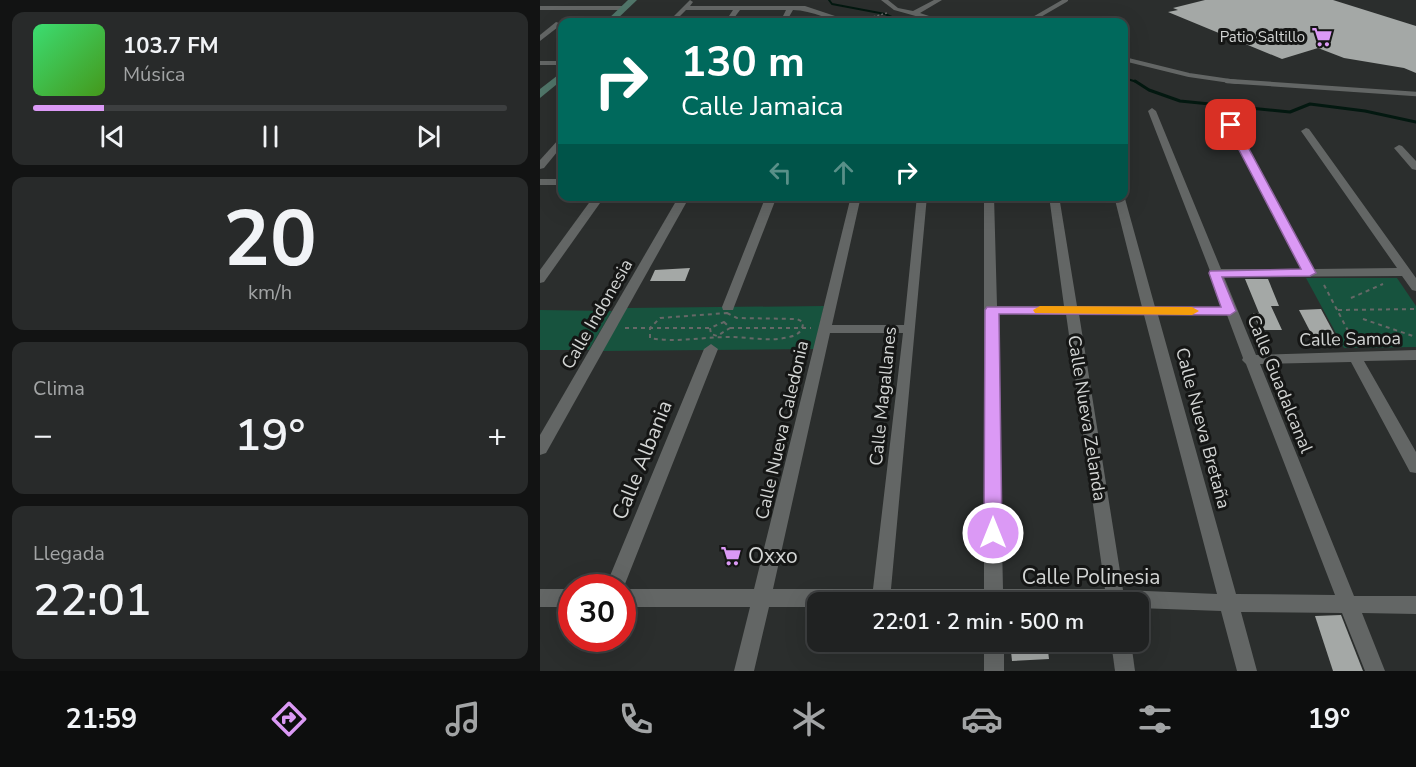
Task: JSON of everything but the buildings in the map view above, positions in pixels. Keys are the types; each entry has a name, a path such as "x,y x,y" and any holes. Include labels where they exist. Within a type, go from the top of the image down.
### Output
{"street":[{"path":"614,18 633,0"},
{"path":"622,18 642,0"},
{"path":"675,18 692,0"},
{"path":"884,0 896,9 930,18"},
{"path":"913,14 939,0"},
{"path":"684,8 791,8 804,4 835,18"},
{"path":"540,8 625,8"},
{"path":"731,18 738,8"},
{"path":"785,18 791,8"},
{"path":"540,24 558,24"},
{"path":"540,39 558,26"},
{"path":"540,63 558,63"},
{"path":"540,84 558,67"},
{"path":"540,95 558,79"},
{"name":"Calle Guadalcanal","path":"1152,111 1249,360 1375,671"},
{"path":"1231,125 1310,273"},
{"path":"1306,131 1416,287"},
{"path":"540,166 558,146"},
{"path":"1399,148 1416,167"},
{"path":"540,182 558,182"},
{"path":"540,279 596,201"},
{"name":"Calle Indonesia","path":"540,449 682,201"},
{"path":"728,307 770,201"},
{"name":"Calle Nueva Caledonia","path":"744,671 763,598 822,328 855,201"},
{"name":"Calle Magallanes","path":"882,592 910,329 921,201"},
{"path":"989,201 994,592"},
{"name":"Calle Nueva Zelanda","path":"1055,201 1114,592"},
{"name":"Calle Nueva Bretaña","path":"1120,201 1247,671"},
{"path":"1215,273 1406,272"},
{"path":"992,310 1230,311"},
{"path":"822,328 910,329"},
{"name":"Calle Albania","path":"620,574 715,341"},
{"name":"Calle Samoa","path":"1249,360 1416,356"},
{"path":"1355,357 1416,466"},
{"path":"540,598 558,598"},
{"name":"Calle Polinesia","path":"636,598 807,598"},
{"name":"Calle Polinesia","path":"1149,602 1416,605"},
{"path":"994,652 994,671"},
{"path":"1122,652 1125,671"}],"lane":[{"path":"1035,18 1066,0"},
{"path":"1128,60 1229,82 1416,94"}],"path":[{"path":"868,18 889,12"},
{"path":"1310,273 1320,278 1357,348 1355,357"},
{"path":"1351,298 1388,282"},
{"path":"1337,310 1416,309"},
{"path":"725,314 737,318 797,319 803,322 803,328 800,333 788,338 666,341 650,338 650,328 660,318 725,314"},
{"path":"1363,319 1416,337"},
{"path":"625,328 710,328 724,322 730,328"},
{"path":"710,328 715,341"},
{"path":"715,341 730,328 822,328"}],"green space":[{"path":"1306,278 1397,278 1416,306 1416,347 1344,348"},
{"path":"824,306 814,349 602,351 626,308"},
{"path":"540,310 612,311 589,350 540,350"}],"waterway":[{"path":"829,0 832,4 885,14 894,18"},
{"path":"1128,79 1136,82"},
{"path":"1136,82 1149,90 1180,101 1290,112 1310,104 1365,111 1416,122"}],"slow traffic":[{"path":"1040,310 1192,311"}],"place":[{"name":"Patio Saltillo","path":"1322,37"},
{"name":"Oxxo","path":"731,556"}],"route":[{"path":"993,533 992,310 1230,311 1215,273 1310,273 1231,125"}]}
